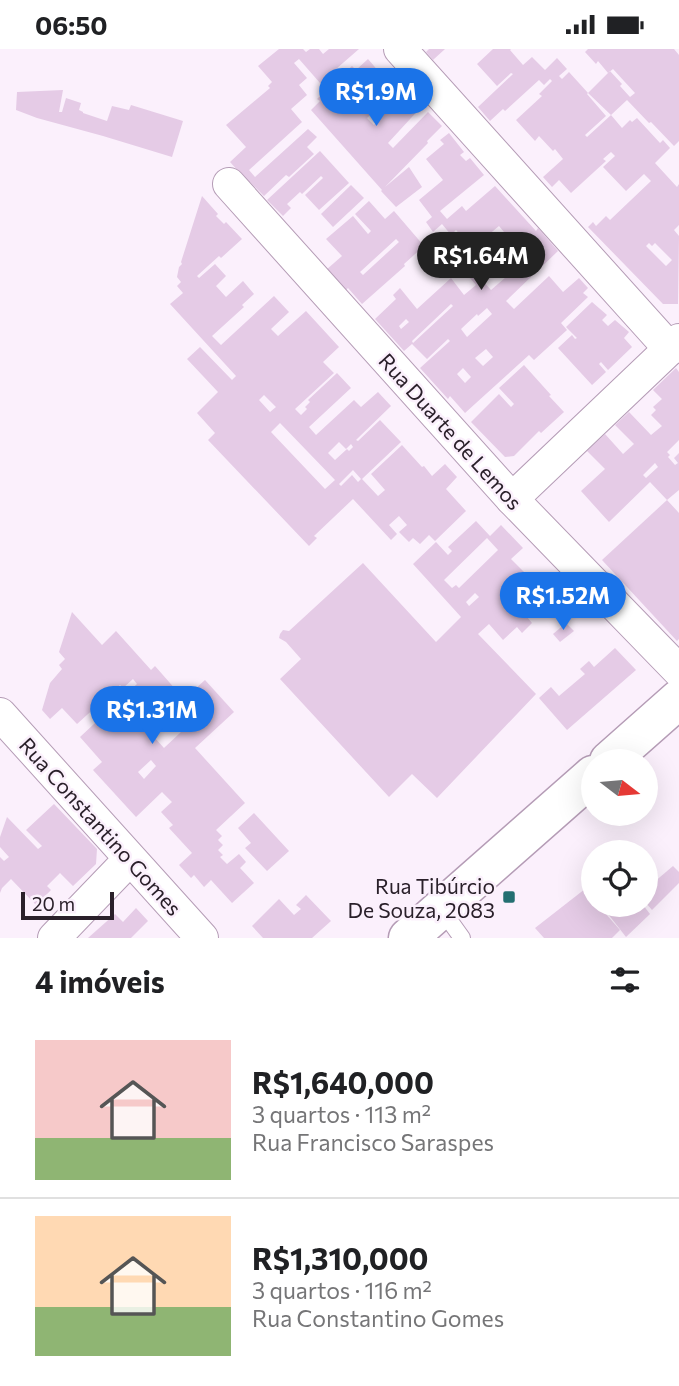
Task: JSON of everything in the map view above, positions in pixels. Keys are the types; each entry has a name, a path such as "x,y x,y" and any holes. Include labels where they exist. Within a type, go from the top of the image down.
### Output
{"main road":[{"path":"623,749 679,699"},
{"path":"408,938 452,924 581,788"}],"street":[{"path":"400,49 674,345 512,499"},
{"name":"Rua Duarte de Lemos","path":"229,184 512,499 679,671"},
{"name":"Rua Constantino Gomes","path":"0,713 202,938"},
{"path":"54,938 131,859"}],"building":[{"path":"279,49 303,49 306,52 319,49 323,54 329,49 359,49 320,83 299,59 294,63 307,78 299,85 307,95 291,109 302,122 249,170 255,177 308,129 317,137 307,147 314,154 264,196 230,162 246,147 226,125 270,88 268,86 272,82 258,66"},
{"path":"429,49 445,49 433,60 426,52"},
{"path":"493,49 511,49 523,65 532,57 545,70 557,58 567,69 559,76 562,79 569,72 606,116 585,135 587,137 611,115 622,128 630,120 632,122 637,118 660,143 663,140 670,148 655,163 677,187 679,184 679,225 674,230 679,236 678,304 663,304 588,227 593,222 596,226 606,216 610,220 651,181 644,174 626,191 603,167 615,156 611,152 603,159 606,161 571,193 559,180 552,187 543,177 563,159 539,136 535,141 516,120 542,96 539,94 552,81 550,79 544,85 539,80 490,121 478,107 513,74 497,86 477,64","holes":["649,243 652,246 655,243 672,260 666,266 646,246"]},
{"path":"588,49 674,49 679,55 679,141 674,146 627,100 611,115 588,93 608,73 598,61 596,64 585,52","holes":["613,69 635,93 630,97 610,71"]},
{"path":"368,59 380,73 384,69 397,81 374,105 377,108 367,118 374,125 406,91 422,106 388,143 393,148 428,112 442,126 385,187 409,167 422,187 396,207 311,110 320,101 317,99 352,66 356,70"},
{"path":"63,90 59,112 62,112 66,98 81,103 79,110 83,113 107,121 112,106 129,110 131,105 183,121 172,157 16,110 17,92"},
{"path":"449,133 464,152 460,155 466,161 470,158 484,175 440,211 447,219 462,206 466,211 495,186 558,251 506,301 514,309 549,276 563,292 579,278 588,288 583,293 588,297 561,323 567,330 534,360 529,355 465,413 450,396 448,399 420,368 450,341 448,339 427,359 412,344 404,351 375,319 396,299 393,295 400,288 417,309 451,278 464,295 476,285 457,263 464,256 470,262 504,232 499,226 470,246 456,230 451,235 442,224 433,232 426,222 432,217 419,200 443,180 426,159 444,144 440,140","holes":["521,244 531,255 491,290 482,280","451,304 453,306 413,343 412,341","487,308 492,314 467,337 461,329 477,314 478,316","406,319 409,322 401,329 399,326","486,349 493,357 483,366 475,358","463,368 471,377 465,383 457,374"]},
{"path":"320,151 349,183 319,210 305,195 323,178 321,176 287,204 291,208 283,216 267,200"},
{"path":"351,185 364,198 333,227 321,214"},
{"path":"202,196 218,214 216,216 224,224 226,222 242,239 197,276 199,278 215,264 226,276 216,286 226,297 243,281 254,294 242,305 244,307 212,336 221,345 274,296 289,312 271,329 278,336 306,311 339,347 323,362 334,373 295,409 301,415 307,409 305,407 310,402 308,400 337,373 351,388 309,427 316,435 354,400 361,407 378,392 391,406 356,440 380,420 401,442 362,479 378,496 385,490 371,474 402,445 432,476 445,464 457,477 446,489 466,511 435,541 429,535 420,544 413,538 409,542 399,532 407,525 399,516 389,525 397,534 391,540 353,499 314,536 317,538 309,546 208,440 215,433 197,413 218,392 187,359 200,347 232,380 236,376 170,304 183,293 177,286 181,282 177,277","holes":["264,395 276,407 270,412 259,400","280,423 335,480 325,489 271,432","339,442 346,449 351,444 353,447 335,460 328,453","353,470 361,479 358,482 352,475 341,486 339,484"]},
{"path":"369,201 385,219 394,211 424,246 362,304 326,270 342,256 326,239 353,216 368,234 371,231 355,214","holes":["396,239 399,242 363,275 360,272"]},
{"path":"592,302 607,315 602,320 608,326 615,320 629,332 624,338 632,347 608,370 601,362 599,364 606,372 592,385 558,348 572,335 577,338 566,327"},
{"path":"524,365 564,412 541,433 539,431 514,456 505,457 471,422 499,394 511,407 514,404 499,388"},
{"path":"676,368 679,372 679,440 667,452 675,465 678,463 674,458 679,453 679,490 667,500 650,482 609,522 581,491 605,469 587,451 605,434 623,454 634,444 615,425 629,412 651,435 662,426 651,415 656,410 653,407 662,399 653,390","holes":["655,463 658,467 646,478 643,475"]},
{"path":"667,500 679,513 677,641 602,560"},
{"path":"476,521 490,536 501,525 523,548 511,559 534,582 545,572 567,596 549,614 540,605 527,617 532,623 522,633 517,627 503,640 489,624 478,634 536,694 437,798 412,774 389,797 280,679 301,659 279,638 283,630 289,631 363,563 436,642 461,617 413,564 436,542 448,555 452,551 448,547","holes":["487,538 498,550 459,588 456,585 452,588 444,580","475,593 479,597 469,606 466,602"]},
{"path":"72,612 102,645 116,631 151,670 155,666 184,699 205,680 234,712 195,748 245,803 216,830 222,836 218,840 223,845 218,850 223,855 220,857 227,864 239,854 246,862 240,868 254,883 232,903 211,880 204,887 194,875 191,878 179,865 192,853 169,828 173,825 161,812 172,802 162,792 136,817 93,770 102,762 80,737 137,684 133,679 123,688 120,685 77,724 62,708 50,719 42,710 50,683 62,669 59,665 65,659 59,652","holes":["149,697 181,732 164,748 142,724 138,728 127,716","151,760 156,766 144,779 138,772"]},
{"path":"566,623 574,631 560,642 553,634"},
{"path":"615,648 636,670 567,730 539,698 551,687 559,696 585,674 580,669 589,661 594,667"},
{"path":"54,804 97,849 96,864 73,886 60,873 47,886 51,890 36,905 11,879 0,893 0,857 4,861 9,857 0,847 0,837 7,817 38,849 42,846 26,830"},
{"path":"254,813 289,851 267,871 245,848 251,843 238,828"},
{"path":"673,866 679,872 679,883 658,904 658,879"},
{"path":"581,892 581,917 609,917 620,930 612,938 544,938 535,928"},
{"path":"306,895 331,921 312,938 263,938 252,926 279,899 294,915 301,909 296,905"},
{"path":"136,908 148,921 131,938 88,938 115,914 123,922"},
{"path":"610,917 647,917 626,937"}],"place":[{"name":"Rua Tibúrcio De Souza, 2083","path":"509,897"}]}
